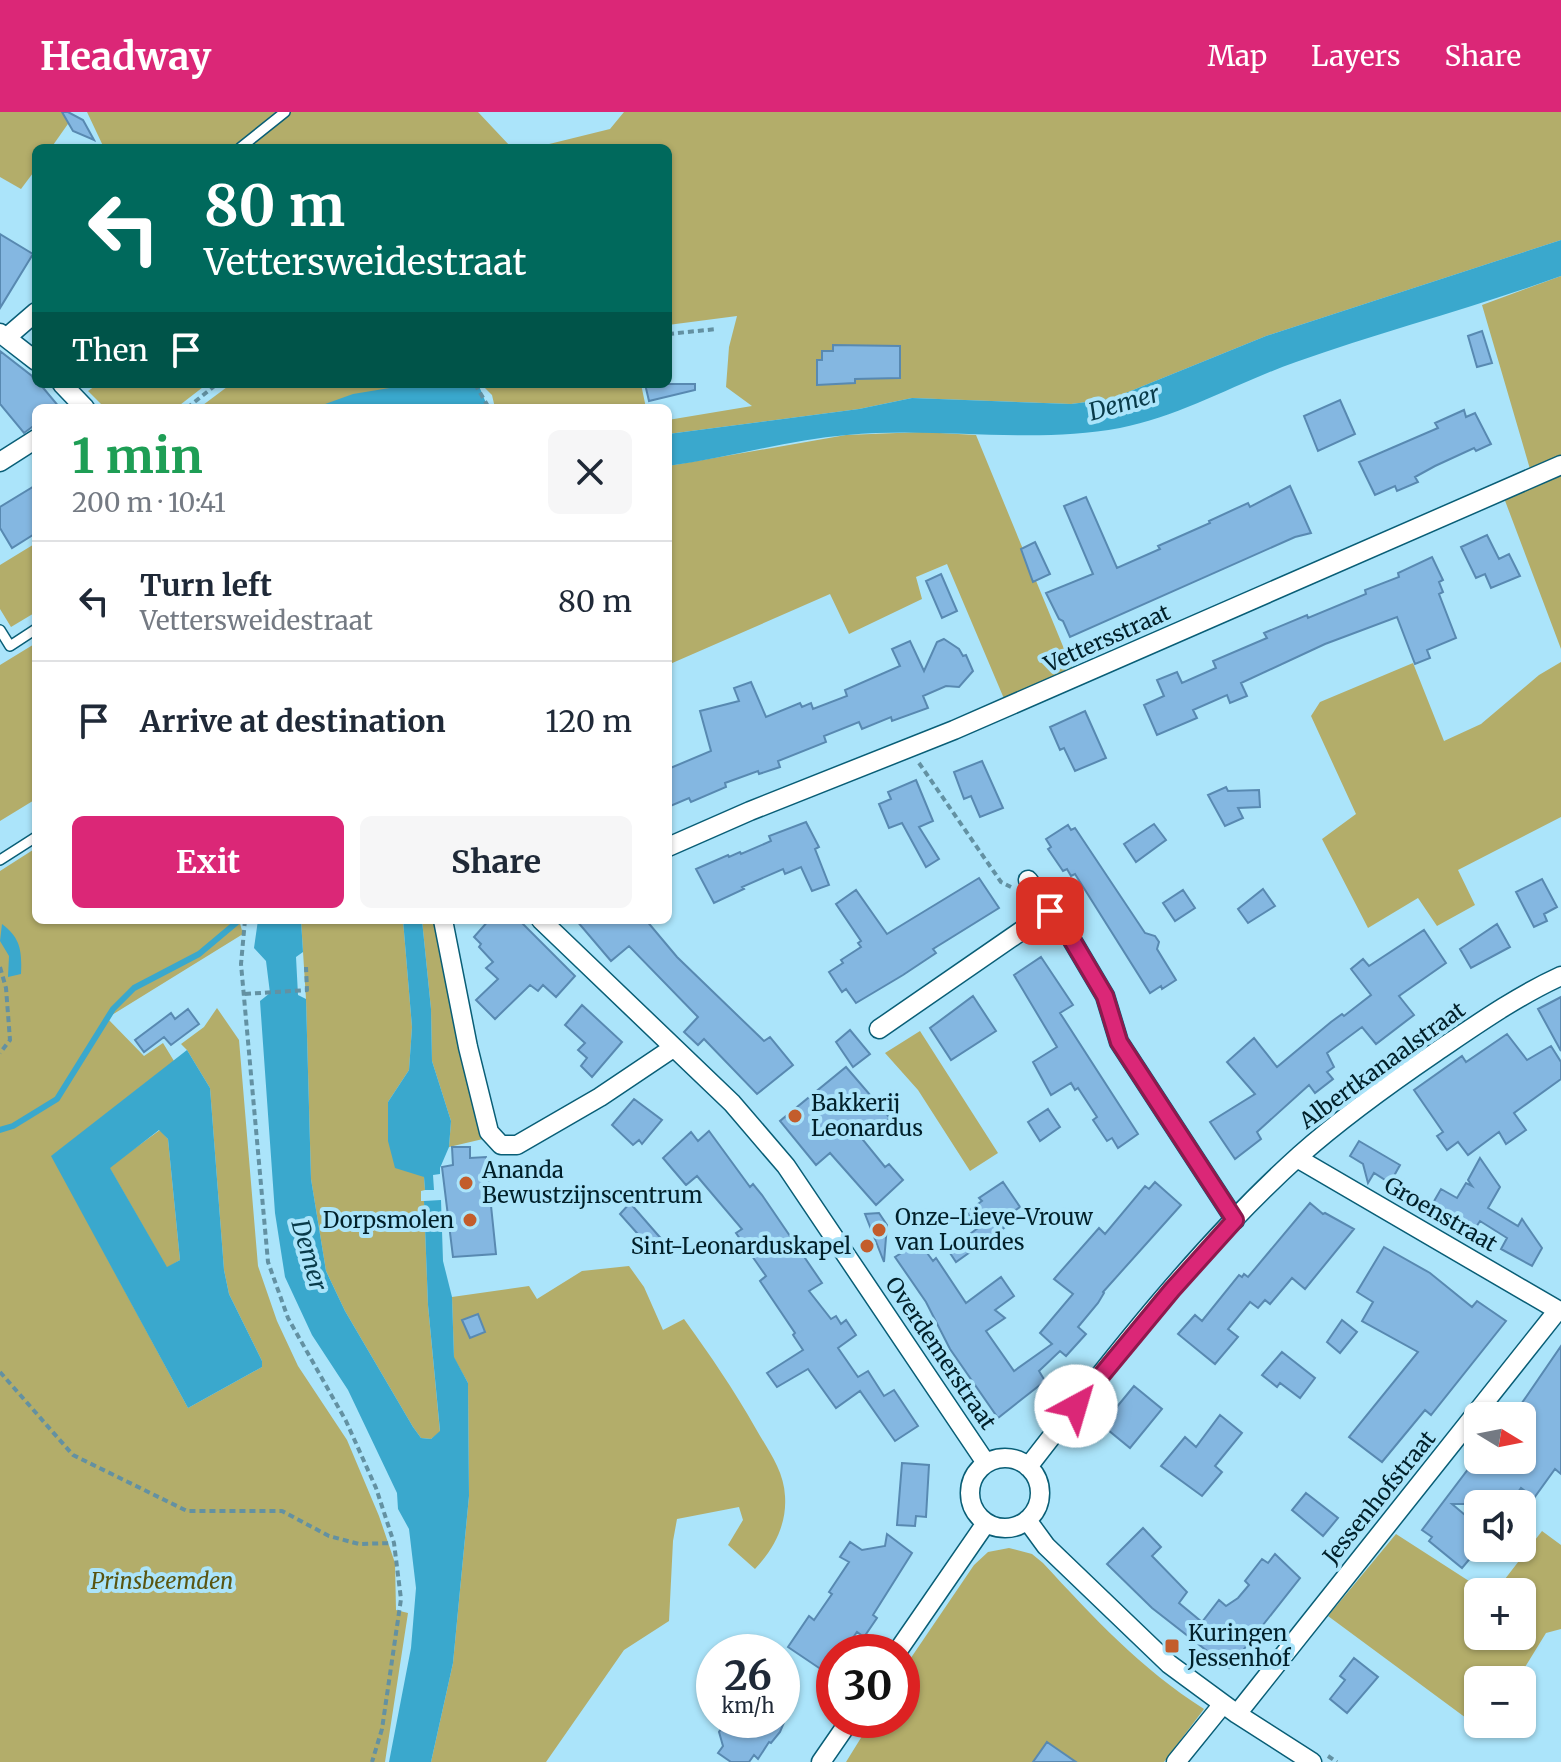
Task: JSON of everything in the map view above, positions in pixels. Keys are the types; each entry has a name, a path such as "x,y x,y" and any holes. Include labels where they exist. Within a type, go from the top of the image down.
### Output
{"street":[{"path":"32,315 3,335 32,358"},
{"path":"66,388 80,404"},
{"path":"0,462 32,442"},
{"name":"Vettersstraat","path":"672,845 1132,654 1561,465"},
{"path":"1028,880 1069,935 1105,996 1119,1042 1235,1220"},
{"path":"879,1029 1050,911"},
{"path":"444,924 468,1047 489,1132 501,1145 517,1145 600,1097 673,1048"},
{"name":"Overdemerstraat","path":"545,924 732,1103 786,1166 986,1463"},
{"name":"Albertkanaalstraat","path":"1028,1467 1172,1290 1297,1158 1354,1111 1443,1047 1561,976"},
{"name":"Groenstraat","path":"1297,1158 1560,1311"},
{"name":"Jessenhofstraat","path":"1176,1762 1230,1709 1560,1311"},
{"name":"Overdemerstraat","path":"986,1523 975,1514 970,1500 970,1486 976,1473 986,1463 1008,1458 1028,1467"},
{"path":"909,1634 986,1523 1007,1529 1027,1520 1035,1511 1039,1488 1036,1476 1028,1467"},
{"path":"1027,1520 1046,1546 1169,1664 1230,1709 1312,1762"},
{"path":"821,1762 838,1738"}],"lane":[{"path":"245,144 285,112"},
{"path":"0,630 10,646"},
{"path":"0,651 32,632"},
{"path":"0,860 32,840"}],"path":[{"path":"672,334 717,329"},
{"path":"192,404 212,388"},
{"path":"909,748 1001,882 1015,888 1028,880"},
{"path":"245,924 241,964 268,1262 288,1318 346,1421 376,1488 394,1543 401,1599 382,1729 372,1762"},
{"path":"0,967 6,988 10,1040 0,1053"},
{"path":"245,994 307,990 306,967"},
{"path":"0,1372 73,1455 187,1511 282,1511 329,1536 359,1544 394,1543"}],"green space":[{"path":"0,112 64,112 70,121 54,144 32,144 32,174 21,189 0,177"},
{"path":"87,112 478,112 508,144 102,144"},
{"path":"624,112 1561,112 1561,240 1266,336 1111,399 1071,404 912,398 859,409 672,433 672,419 752,406 726,387 729,347 737,316 672,324 672,144 549,144 610,129"},
{"path":"1561,276 1561,458 1530,469 1482,305"},
{"path":"92,388 202,388 181,404 101,404 88,391"},
{"path":"226,388 476,388 486,404 204,404"},
{"path":"485,388 642,388 645,404 494,404 492,395"},
{"path":"922,432 976,435 1074,673 1005,701 947,564 916,577 922,599 849,634 830,594 672,663 672,465 846,435"},
{"path":"1561,473 1561,649 1504,498"},
{"path":"32,545 32,614 11,627 0,609 0,565"},
{"path":"32,645 32,801 0,821 0,665"},
{"path":"1561,662 1561,817 1458,870 1475,905 1437,926 1418,898 1368,928 1322,839 1356,814 1311,716 1320,702 1413,663 1444,741 1481,724 1539,675"},
{"name":"Prinsbeemden","path":"32,851 32,924 240,924 243,934 107,1018 144,1056 163,1043 174,1061 52,1156 188,1408 262,1367 262,1361 229,1294 224,1270 210,1088 181,1044 204,1027 217,1008 239,1040 258,1266 277,1321 298,1366 347,1440 395,1563 396,1610 408,1613 385,1762 0,1762 0,871"},
{"path":"301,924 403,924 412,1027 409,1070 388,1102 424,1177 425,1190 421,1191 421,1201 424,1201 428,1305 440,1432 431,1439 421,1438 413,1427 345,1311 326,1271 311,1179"},
{"path":"422,924 438,924 483,1139 449,1147 451,1121 432,1061 431,1009"},
{"path":"920,1031 998,1153 970,1171 918,1090 885,1053"},
{"path":"160,1130 168,1139 180,1260 167,1268 109,1167"},
{"path":"629,1266 644,1287 663,1330 684,1319 730,1387 779,1469 785,1506 778,1536 755,1569 728,1545 743,1520 739,1507 677,1519 669,1621 624,1650 546,1762 431,1762 453,1663 469,1496 468,1383 454,1358 452,1297 529,1286 537,1299 582,1271"},
{"path":"1542,1531 1561,1545 1561,1629 1546,1633 1536,1649 1536,1578 1506,1578 1518,1562 1536,1562 1536,1539"},
{"path":"1396,1534 1464,1578 1464,1650 1536,1650 1526,1666 1464,1666 1464,1716 1328,1616"},
{"path":"1009,1548 1032,1554 1139,1659 1204,1709 1164,1762 846,1762 861,1738 920,1738 920,1644 974,1565 988,1552"}],"water":[{"name":"Demer","path":"1561,240 1561,276 1296,362 1143,423 1086,433 1052,435 915,432 847,435 672,465 672,433 859,409 912,398 1071,404 1111,399 1266,336"},
{"path":"390,388 480,388 486,404 325,404 353,394"},
{"path":"2,924 19,946 21,974 8,977 9,956 0,941"},
{"name":"Demer","path":"257,924 301,924 303,952 296,957 298,995 306,999 311,1179 326,1271 345,1311 413,1427 421,1438 431,1439 440,1431 428,1305 424,1201 441,1200 443,1261 452,1297 454,1357 468,1383 469,1496 453,1663 431,1762 389,1762 411,1648 416,1588 409,1529 398,1509 397,1493 348,1390 312,1335 285,1277 275,1213 260,1001 270,993 266,961 254,948"},
{"path":"403,924 422,924 431,1009 432,1061 451,1121 449,1147 440,1174 433,1175 434,1190 425,1190 424,1177 395,1168 388,1141 388,1102 409,1070 412,1027"},
{"path":"187,1050 210,1088 224,1270 229,1294 262,1361 262,1367 188,1408 51,1156","holes":["159,1130 168,1139 180,1260 167,1267 110,1168"]}],"building":[{"path":"62,112 83,120 94,140 73,131"},
{"path":"0,234 32,256 0,308"},
{"path":"1482,331 1492,363 1477,367 1468,336"},
{"path":"833,345 900,346 900,378 855,379 855,383 817,385 817,360 822,360 822,351 833,351"},
{"path":"0,351 32,376 32,388 43,388 57,404 32,404 32,427 24,433 0,404"},
{"path":"695,384 695,390 649,401 646,388"},
{"path":"1340,400 1355,434 1318,451 1304,416"},
{"path":"1464,410 1466,417 1475,413 1491,444 1476,451 1474,448 1435,466 1415,477 1418,482 1397,491 1395,486 1375,495 1359,462 1438,428 1435,423"},
{"path":"1290,486 1311,533 1295,537 1070,637 1046,593 1093,574 1064,506 1086,497 1117,568 1160,549 1158,546 1209,521 1248,503 1250,507"},
{"path":"32,487 32,536 12,548 0,528 0,507"},
{"path":"1487,535 1499,559 1509,554 1520,576 1491,588 1485,574 1476,578 1461,547"},
{"path":"1035,542 1050,574 1033,582 1021,549"},
{"path":"1432,557 1443,580 1439,582 1443,592 1439,594 1456,638 1427,650 1430,658 1415,664 1397,617 1325,644 1241,683 1247,696 1230,703 1227,695 1193,710 1197,718 1157,735 1144,705 1164,696 1157,680 1177,672 1182,683 1216,668 1213,661 1267,638 1264,633 1366,594 1365,590 1399,577 1398,573"},
{"path":"941,574 957,611 942,618 926,581"},
{"path":"944,639 959,649 963,656 966,655 973,671 959,687 946,686 923,696 928,708 892,721 891,717 862,729 859,722 824,736 826,742 778,761 780,767 759,774 758,771 725,783 726,787 691,802 689,798 672,805 672,767 711,751 700,711 739,701 734,688 751,682 766,717 800,703 802,707 811,703 813,709 847,696 845,690 900,666 892,649 910,641 924,671 937,642"},
{"path":"1085,711 1106,758 1075,771 1064,748 1060,750 1050,727"},
{"path":"982,761 1003,808 980,817 971,796 964,799 954,772"},
{"path":"916,780 933,821 919,827 939,859 926,867 902,823 889,828 879,804 891,799 888,792"},
{"path":"1226,787 1228,791 1259,790 1260,807 1238,808 1243,818 1225,826 1208,795"},
{"path":"806,822 819,847 815,849 829,885 812,891 801,867 785,874 783,869 714,903 696,869 728,855 741,854 771,841 769,836"},
{"path":"1154,824 1166,840 1136,862 1124,844"},
{"path":"1068,825 1071,830 1075,828 1145,933 1155,936 1159,942 1157,949 1176,980 1162,989 1161,986 1150,993 1075,874 1071,876 1067,869 1063,871 1048,849 1051,847 1046,839"},
{"path":"979,878 999,908 933,949 936,953 903,975 856,1003 846,989 842,992 829,972 861,947 858,943 861,941 836,904 856,890 887,934"},
{"path":"1542,879 1557,907 1544,914 1547,921 1534,927 1516,892"},
{"path":"1263,889 1275,906 1248,923 1238,909"},
{"path":"1183,890 1195,908 1175,921 1163,903"},
{"path":"485,924 523,924 575,976 556,997 543,985 538,991 530,985 495,1019 476,1000 498,979 486,968 493,962 474,937"},
{"path":"579,924 649,924 677,957 764,1041 770,1037 793,1065 757,1094 704,1039 698,1045 684,1032 698,1017 629,946 611,961"},
{"path":"1497,924 1510,947 1471,968 1460,949"},
{"path":"1424,930 1446,963 1399,996 1414,1015 1376,1044 1362,1027 1327,1053 1334,1067 1327,1072 1333,1079 1315,1093 1309,1085 1257,1132 1261,1139 1235,1159 1210,1122 1255,1094 1227,1062 1254,1038 1277,1067 1331,1022 1371,995 1351,969 1363,959 1369,966"},
{"path":"1041,957 1073,1005 1060,1013 1138,1134 1118,1148 1112,1138 1107,1141 1093,1120 1097,1117 1078,1088 1075,1090 1071,1083 1051,1095 1033,1062 1057,1047 1014,975"},
{"path":"973,996 996,1031 951,1060 930,1028"},
{"path":"1561,997 1561,1051 1538,1009"},
{"path":"582,1005 622,1042 592,1077 581,1066 587,1058 578,1050 585,1043 565,1025"},
{"path":"188,1009 199,1024 171,1045 164,1037 144,1052 135,1040 171,1013 175,1019"},
{"path":"850,1030 870,1054 853,1067 836,1042"},
{"path":"1507,1034 1527,1060 1551,1046 1561,1062 1561,1079 1514,1113 1526,1130 1506,1144 1499,1132 1468,1155 1458,1142 1447,1150 1437,1136 1443,1132 1414,1090 1462,1056 1466,1062"},
{"path":"846,1067 890,1118 863,1140 885,1167 889,1164 903,1180 876,1205 830,1153 816,1165 780,1121"},
{"path":"634,1099 662,1120 642,1144 639,1140 633,1145 612,1125"},
{"path":"1048,1109 1060,1127 1040,1141 1028,1122"},
{"path":"709,1131 750,1187 753,1184 762,1195 822,1283 809,1291 831,1319 836,1316 841,1324 846,1320 856,1335 838,1348 858,1377 868,1371 884,1396 894,1390 918,1426 895,1441 860,1391 836,1408 808,1369 777,1387 767,1373 803,1350 793,1335 795,1333 760,1281 766,1276 736,1233 742,1229 697,1176 686,1185 663,1158 691,1132 698,1141"},
{"path":"1359,1141 1400,1165 1390,1183 1374,1173 1368,1183 1363,1164 1350,1156"},
{"path":"452,1147 470,1147 470,1158 486,1157 496,1254 453,1257 442,1167 453,1165"},
{"path":"1480,1158 1500,1187 1488,1208 1518,1226 1522,1219 1542,1248 1532,1266 1501,1249 1507,1238 1480,1221 1471,1235 1429,1210 1441,1189 1457,1198 1466,1183 1472,1186 1468,1180"},
{"path":"1003,1182 1020,1207 1000,1221 1004,1228 956,1262 948,1250 978,1228 967,1212 982,1201 979,1198"},
{"path":"1155,1182 1181,1205 1103,1292 1078,1327 1086,1334 1066,1356 1060,1351 1039,1371 1045,1381 998,1418 950,1349 926,1302 895,1257 919,1242 933,1261 936,1258 966,1303 1001,1277 1014,1296 995,1310 1005,1318 986,1331 1014,1371 1052,1344 1040,1333 1073,1294 1054,1279 1099,1228 1105,1234 1145,1186 1149,1189"},
{"path":"630,1203 664,1242 653,1251 620,1214"},
{"path":"1310,1203 1323,1214 1354,1229 1305,1289 1292,1278 1270,1304 1265,1300 1258,1308 1250,1302 1228,1329 1238,1337 1215,1364 1178,1334 1195,1315 1202,1321 1239,1275 1248,1277"},
{"name":"Onze-Lieve-Vrouw van Lourdes","path":"879,1213 887,1225 884,1262 865,1214"},
{"path":"1384,1247 1430,1273 1472,1307 1477,1301 1506,1321 1431,1415 1425,1410 1382,1462 1349,1437 1418,1352 1362,1321 1373,1302 1357,1292"},
{"path":"478,1314 485,1332 470,1338 462,1320"},
{"path":"1342,1320 1357,1332 1340,1353 1327,1342"},
{"path":"1561,1346 1561,1474 1555,1469 1536,1495 1536,1490 1521,1488 1464,1490 1464,1504 1452,1504 1464,1514 1464,1562 1467,1562 1462,1568 1429,1541 1432,1537 1422,1530 1464,1474 1536,1474 1536,1402 1523,1402"},
{"path":"1282,1352 1315,1378 1300,1398 1280,1383 1277,1387 1262,1375"},
{"path":"1134,1386 1162,1409 1130,1448 1102,1425"},
{"path":"1220,1415 1242,1433 1215,1466 1222,1472 1202,1496 1161,1466 1185,1437 1196,1447"},
{"path":"902,1463 929,1465 926,1517 916,1516 915,1526 897,1525"},
{"path":"1306,1493 1338,1518 1323,1536 1292,1510"},
{"path":"1143,1528 1161,1547 1152,1556 1187,1592 1179,1603 1202,1622 1219,1600 1226,1606 1238,1598 1249,1585 1245,1581 1262,1559 1268,1563 1275,1554 1300,1578 1229,1668 1152,1608 1107,1564"},
{"path":"887,1534 912,1553 873,1615 877,1618 866,1634 816,1634 816,1666 800,1655 800,1634 797,1634 809,1616 814,1620 832,1594 829,1592 849,1562 840,1557 850,1542 862,1550 885,1546"},
{"path":"1354,1658 1378,1677 1347,1713 1330,1699 1345,1680 1340,1676"},
{"path":"721,1738 775,1738 758,1759 754,1755 749,1762 731,1762 718,1753 723,1746"},
{"path":"1047,1742 1076,1762 1033,1762"}],"waterway":[{"path":"0,1130 13,1126 57,1099 113,1009 134,988 199,954 235,924"}],"place":[{"name":"Bakkerij Leonardus","path":"795,1116"},
{"name":"Ananda Bewustzijnscentrum","path":"466,1183"},
{"name":"Dorpsmolen","path":"470,1220"},
{"name":"Onze-Lieve-Vrouw van Lourdes","path":"879,1230"},
{"name":"Sint-Leonarduskapel","path":"867,1246"},
{"name":"Kuringen Jessenhof","path":"1172,1646"}],"route":[{"path":"1050,911 1069,935 1105,996 1119,1042 1235,1220 1172,1290 1076,1406"}]}
